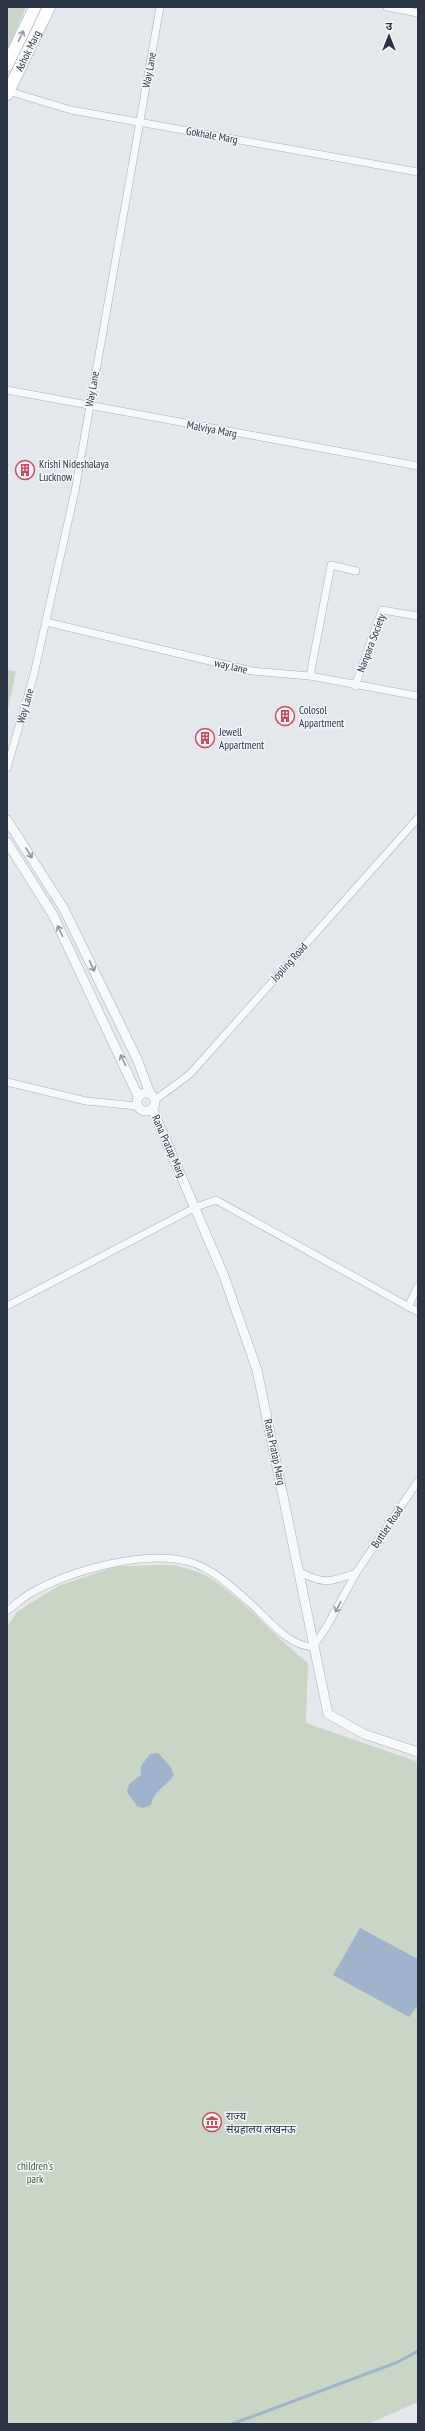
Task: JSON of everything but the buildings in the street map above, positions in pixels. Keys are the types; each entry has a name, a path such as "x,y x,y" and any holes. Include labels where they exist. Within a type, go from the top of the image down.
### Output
{"main road":[{"name":"Ashok Marg","path":"7,65 35,7"},
{"name":"Ashok Marg","path":"8,92 49,7"}],"street":[{"name":"Way Lane","path":"7,768 46,622 75,491 160,7"},
{"path":"387,7 418,13"},
{"name":"Gokhale Marg","path":"8,92 71,110 418,172"},
{"name":"Malviya Marg","path":"7,390 90,404 418,466"},
{"path":"310,676 331,565 356,571"},
{"name":"Nanpara Society","path":"355,686 382,610 418,616"},
{"name":"way lane","path":"46,622 252,671 310,676 355,686 418,696"},
{"name":"Jopling Road","path":"152,1101 190,1074 418,818"},
{"name":"Rana Pratap Marg","path":"7,820 64,909 137,1059 152,1101 224,1276 257,1370 300,1572 328,1714 364,1734 418,1752"},
{"path":"7,842 53,915 138,1096 137,1106"},
{"path":"7,1082 86,1101 137,1106 144,1111 152,1101 142,1093 138,1096"},
{"path":"7,1306 196,1207 216,1200 418,1312"},
{"path":"408,1307 418,1286"},
{"name":"Buttler Road","path":"314,1647 328,1626 356,1573 418,1481"},
{"path":"7,1611 28,1595 64,1578 109,1564 146,1558 189,1562 213,1572 288,1637 303,1646 314,1647"},
{"path":"300,1572 317,1581 332,1582 356,1573"}],"green space":[{"path":"7,7 26,7 7,51"},
{"path":"7,670 16,671 7,713"},
{"name":"children's park","path":"174,1565 201,1573 215,1581 242,1603 308,1663 306,1723 418,1762 418,2402 368,2424 7,2424 7,1627 17,1612 58,1586 117,1566"}],"water":[{"path":"158,1753 170,1766 174,1775 154,1796 151,1805 143,1808 137,1806 127,1792 129,1784 141,1775 141,1766 150,1754"},
{"path":"360,1928 418,1959 418,2005 409,2017 333,1975"}],"waterway":[{"path":"232,2424 398,2362 418,2351"}],"place":[{"name":"Krishi Nideshalaya Lucknow","path":"25,470"},
{"name":"Colosol Appartment","path":"285,716"},
{"name":"Jewell Appartment","path":"205,738"},
{"name":"राज्य संग्रहालय लखनऊ","path":"212,2122"}]}
